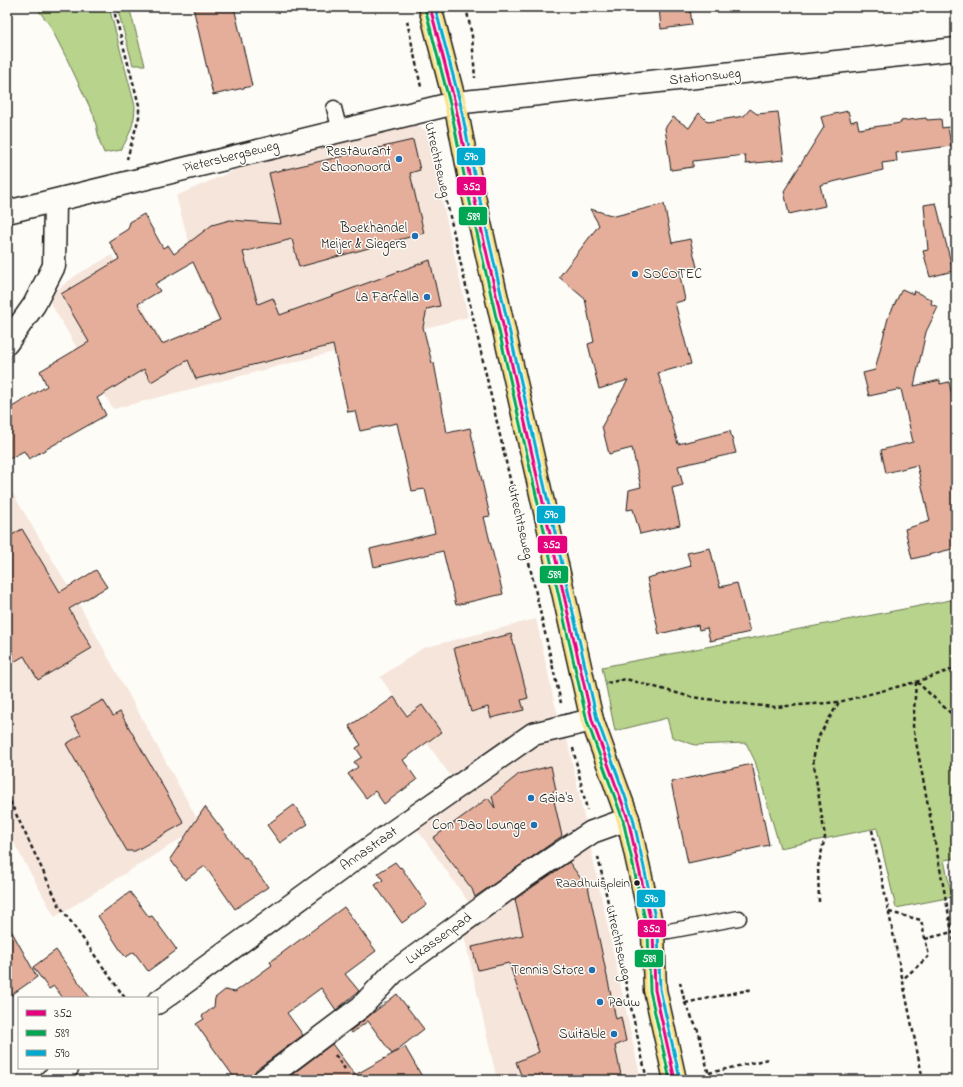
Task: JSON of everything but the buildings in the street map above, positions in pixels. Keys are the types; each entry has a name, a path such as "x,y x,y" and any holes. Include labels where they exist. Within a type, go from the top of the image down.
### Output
{"main road":[{"name":"Utrechtseweg","path":"430,7 455,103 470,179 592,720 628,819 653,932 656,990 675,1080"}],"street":[{"name":"Stationsweg","path":"455,103 956,48"},
{"name":"Pietersbergseweg","path":"7,212 251,151 455,103"},
{"path":"7,343 34,305 54,266 55,201"},
{"name":"Annastraat","path":"158,1002 360,855 533,734 592,720"},
{"name":"Lukassenpad","path":"264,1080 361,1007 394,972 520,880 592,832 628,819"},
{"path":"51,1080 66,1069"}],"lane":[{"path":"334,108 340,131"},
{"path":"653,932 669,931 739,918"}],"path":[{"path":"113,7 139,105 139,117 126,160"},
{"path":"466,7 472,36 477,100"},
{"name":"Utrechtseweg","path":"410,35 562,707 568,726 605,885 647,1080"},
{"path":"601,684 626,679 691,697 775,707 839,702 916,682 956,668"},
{"path":"916,682 956,718"},
{"path":"916,682 913,726 956,953"},
{"path":"819,902 818,868 826,837 813,759 819,736 839,702"},
{"path":"7,795 59,906 124,997"},
{"path":"872,830 923,1080"},
{"path":"605,885 616,882"},
{"path":"889,912 921,920 926,939 929,956 903,980"},
{"path":"926,939 952,932"},
{"path":"685,1003 753,989"},
{"path":"709,1074 768,1059"}],"shaded area":[{"path":"415,125 427,131 468,317 113,409 47,297 78,274 112,255 163,343 218,320 199,278 176,196 246,165"},
{"path":"7,484 80,606 201,826 55,917 7,831"},
{"path":"536,619 555,705 568,743 641,1080 497,1080 463,931 479,917 405,812 452,778 380,677 423,648"}],"green space":[{"path":"36,7 109,7 135,106 131,129 121,150 104,153 100,143 94,116 49,24"},
{"path":"117,7 129,7 145,65 133,65"},
{"path":"956,599 956,858 944,860 952,897 896,908 877,828 780,848 755,761 746,743 695,745 672,737 667,718 615,731 602,667"}],"transit line":[{"name":"352","path":"430,7 455,103 470,179 592,720 628,819 653,932 655,990 675,1080"},
{"name":"590","path":"435,7 460,102 475,178 597,719 633,818 658,931 660,989 680,1079"},
{"name":"589","path":"425,8 450,104 465,180 587,721 623,820 648,933 650,991 670,1080"}],"place":[{"name":"Restaurant Schoonoord","path":"399,159"},
{"name":"Boekhandel Meijer & Siegers","path":"415,236"},
{"name":"SOCOTEC","path":"635,274"},
{"name":"La Farfalla","path":"427,297"},
{"name":"Gaia's","path":"531,798"},
{"name":"Con Dao Lounge","path":"534,825"},
{"name":"Raadhuisplein","path":"637,883"},
{"name":"Tennis Store","path":"592,970"},
{"name":"Pauw","path":"600,1002"},
{"name":"Suitable","path":"614,1034"}]}
